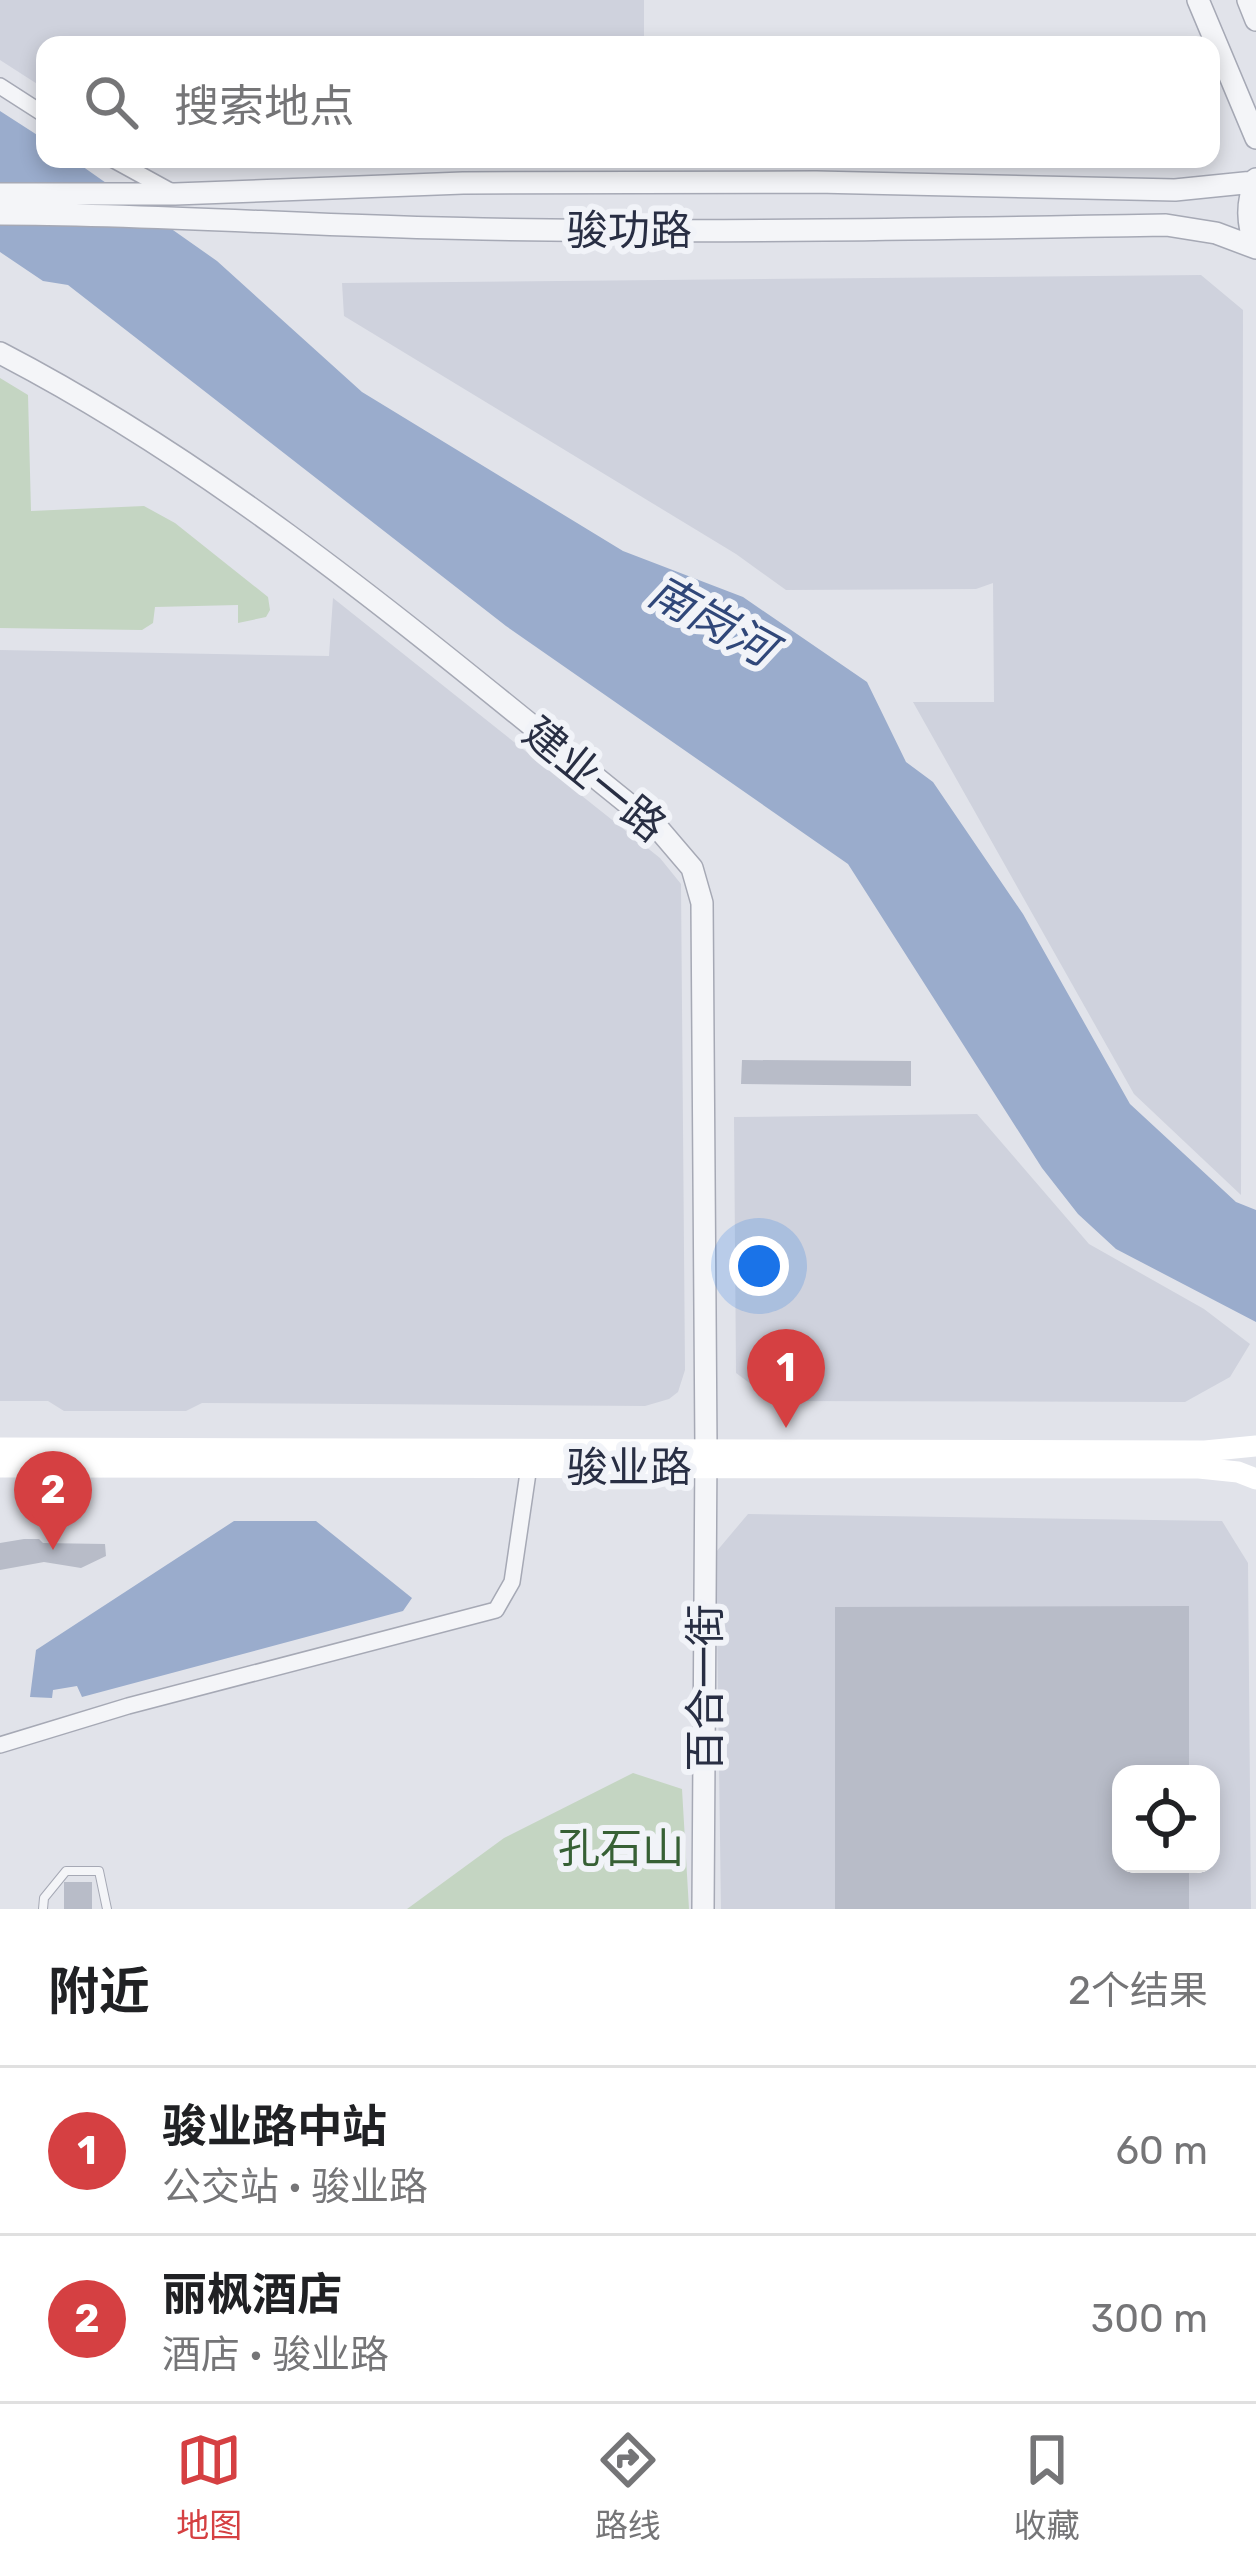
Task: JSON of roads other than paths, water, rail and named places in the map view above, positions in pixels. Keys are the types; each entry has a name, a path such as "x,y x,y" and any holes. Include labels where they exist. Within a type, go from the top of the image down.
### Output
{"main road":[{"name":"骏业路","path":"0,1467 529,1466 706,1457 1205,1451 1256,1446"},
{"name":"骏业路","path":"0,1448 1199,1468 1256,1479"}],"street":[{"path":"1198,0 1213,36"},
{"path":"1247,0 1256,20"},
{"path":"1220,52 1256,138"},
{"path":"0,86 36,109"},
{"path":"124,168 175,205"},
{"path":"1255,181 1247,204 1248,227 1256,248"},
{"name":"骏功路","path":"0,214 463,183 816,182 1175,190 1255,181"},
{"name":"骏功路","path":"0,194 482,229 850,231 1166,225 1216,233 1256,248"},
{"name":"建业一路","path":"0,353 74,391 286,530 657,826 692,868 702,903 706,1457"},
{"name":"百合一街","path":"704,1909 706,1457"},
{"path":"0,1745 128,1706 496,1610 512,1582 529,1466"}],"lane":[{"path":"43,1909 44,1898 66,1871 100,1871 107,1909"}],"water":[{"name":"南岗河","path":"0,111 36,134 36,168 85,168 217,261 362,392 623,551 743,597 867,682 906,762 933,782 1023,914 1130,1104 1236,1202 1256,1210 1256,1322 1116,1249 1078,1214 1042,1168 848,864 506,626 68,285 43,281 0,252"},
{"path":"234,1521 316,1521 412,1598 403,1611 82,1697 77,1686 53,1690 52,1698 30,1697 36,1650"}],"place":[{"name":"骏业路中站","path":"786,1428"},
{"name":"丽枫酒店","path":"53,1550"}],"park label":[{"name":"孔石山","path":"621,1848"}]}
